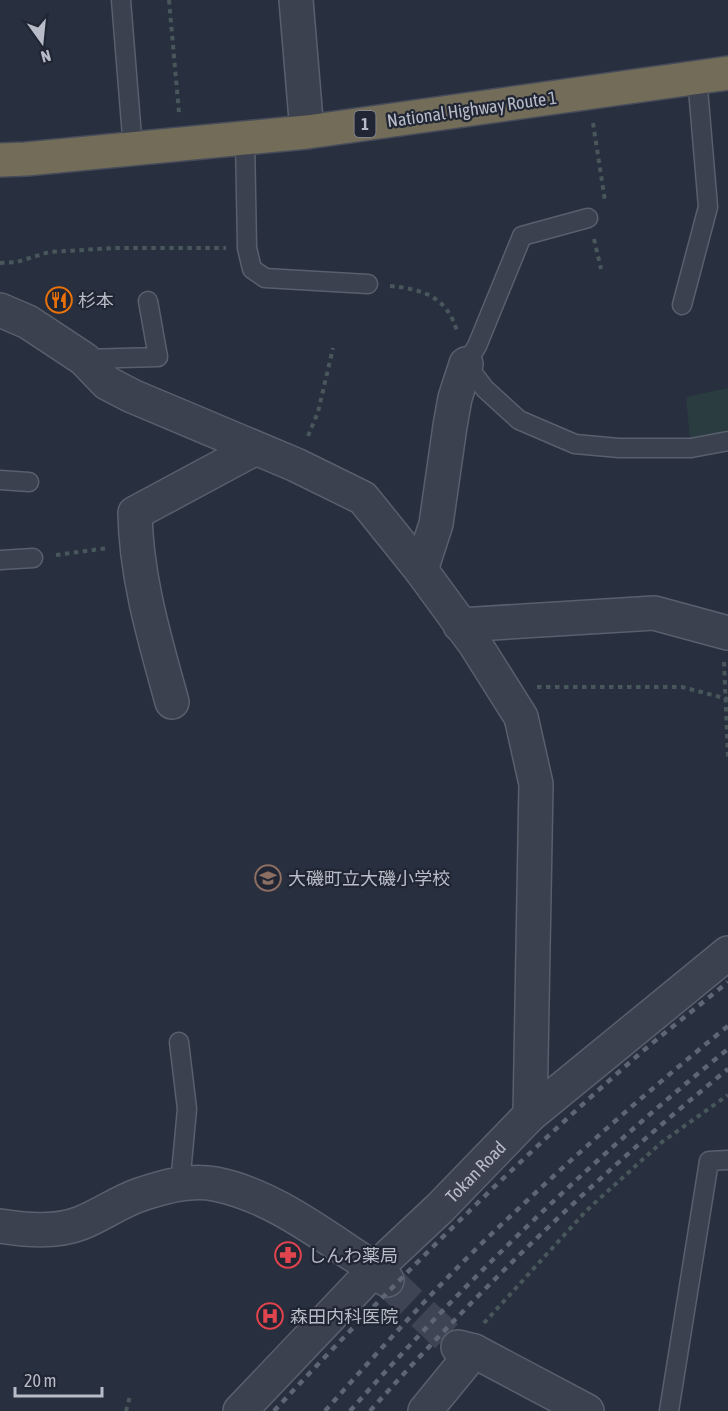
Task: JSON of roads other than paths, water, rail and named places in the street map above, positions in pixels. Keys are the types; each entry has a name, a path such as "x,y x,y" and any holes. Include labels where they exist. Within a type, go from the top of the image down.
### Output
{"highway":[{"name":"National Highway Route 1","path":"0,160 307,132 712,75"}],"street":[{"path":"296,0 307,132"},
{"path":"0,310 28,322 84,359 107,383 132,396 296,465 363,498 422,570 475,644 521,717 536,783 530,1115"},
{"path":"422,570 436,524 455,398 466,364"},
{"path":"172,702 146,607 135,544 135,513 254,448"},
{"path":"392,535 405,527 436,524"},
{"path":"460,625 654,613 728,633"},
{"name":"Tokan Road","path":"240,1411 381,1275 440,1208 530,1115 728,952"},
{"path":"0,1226 60,1229 81,1223 138,1196 180,1184 214,1184 250,1195 284,1211 381,1275"},
{"path":"425,1411 466,1349 587,1411"}],"lane":[{"path":"122,0 133,149"},
{"path":"682,305 708,207 712,75"},
{"path":"245,138 247,248 252,269 265,278 368,284"},
{"path":"588,218 522,237 477,346 466,364 485,389 519,420 576,444 619,448 691,448 728,441"},
{"path":"84,359 158,357 148,301"},
{"path":"0,480 29,482"},
{"path":"0,560 33,558"},
{"path":"179,1042 187,1109 180,1184"},
{"path":"669,1411 709,1161 728,1160"}],"tunnel":[{"path":"387,1280 458,1347"}],"railway":[{"path":"274,1411 403,1277 537,1147 641,1053 728,982"},
{"path":"325,1411 418,1309 491,1235 620,1117 728,1026"},
{"path":"350,1411 439,1315 532,1222 579,1177 728,1049"},
{"path":"370,1411 454,1320 587,1190 728,1069"}],"place":[{"name":"杉本","path":"59,300"},
{"name":"大磯町立大磯小学校","path":"268,878"},
{"name":"しんわ薬局","path":"288,1255"},
{"name":"森田内科医院","path":"270,1316"}]}
